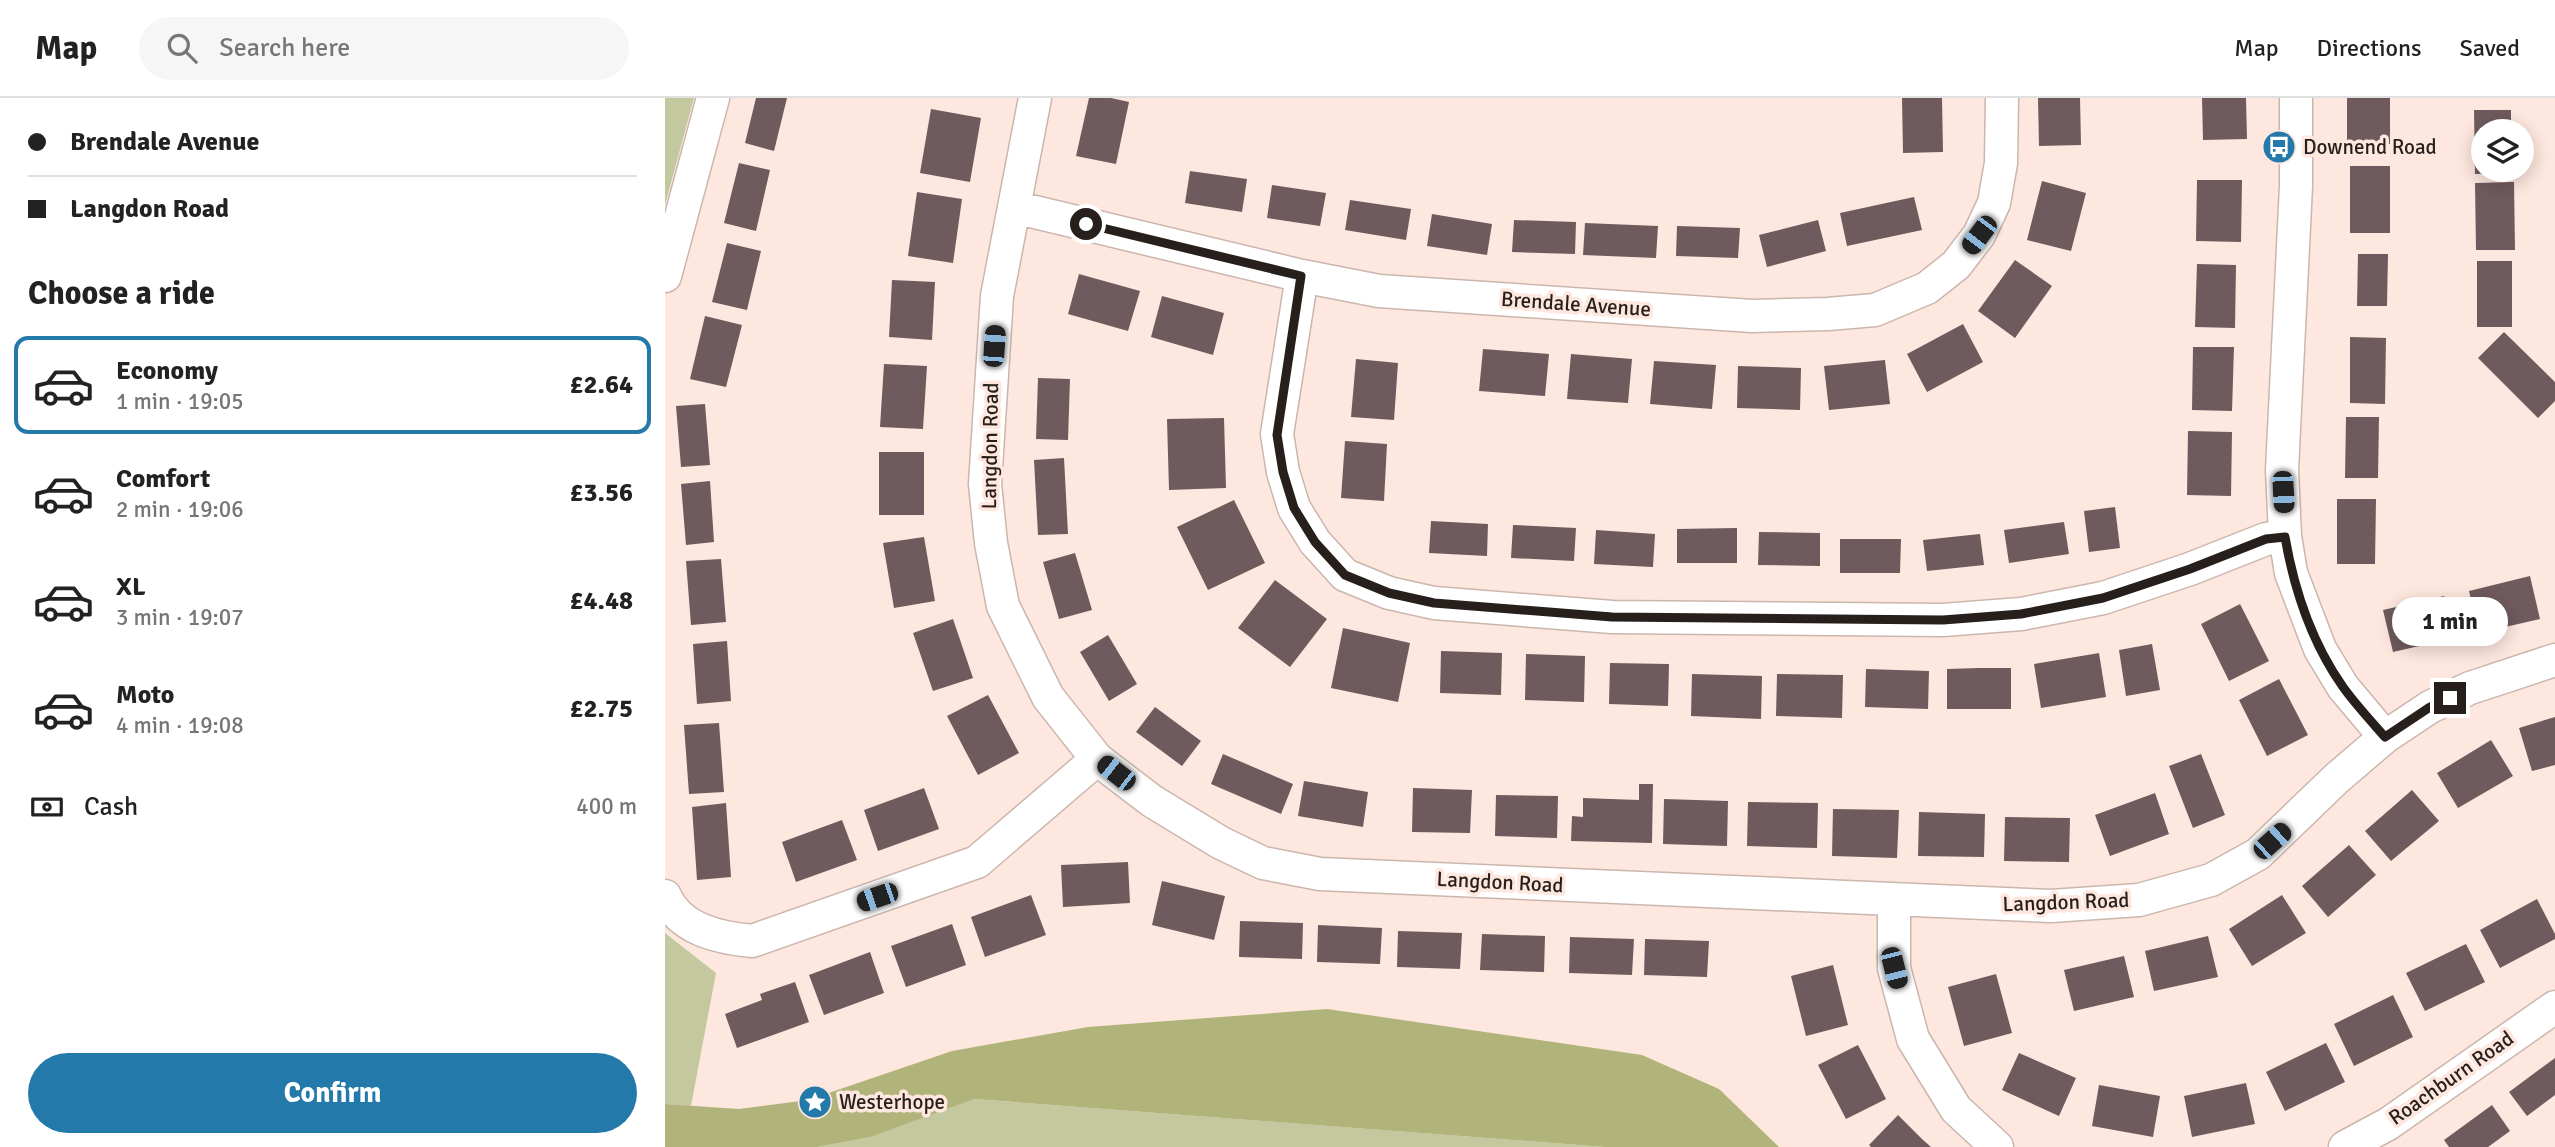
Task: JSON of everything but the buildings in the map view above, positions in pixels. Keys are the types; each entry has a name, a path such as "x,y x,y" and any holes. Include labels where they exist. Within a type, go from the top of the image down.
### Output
{"street":[{"path":"665,276 713,98"},
{"name":"Langdon Road","path":"1035,98 997,296 995,323 985,484 991,543 1003,606 1048,697 1097,759 1152,801 1221,844 1263,863 1320,874 1894,901 2051,906 2139,900 2211,880 2258,854 2337,778 2385,737 2430,707 2470,688 2555,660"},
{"name":"Brendale Avenue","path":"1014,207 1301,276 1379,291 1752,316 1875,310 1927,288 1957,265 1979,235 1994,203 2001,163 2002,98"},
{"path":"2297,98 2296,186 2281,470 2285,537 2291,573 2320,649 2343,687 2385,737"},
{"path":"1301,276 1277,435 1283,472 1294,508 1315,542 1345,575 1389,593 1434,603 1612,617 1943,620 2021,614 2103,598 2190,569 2266,539 2285,537"},
{"path":"665,896 689,925 721,938 753,941 977,862 1097,759"},
{"path":"1894,901 1894,968 1913,1039 1956,1109 1997,1147"},
{"name":"Roachburn Road","path":"2345,1147 2388,1124 2555,1007"}],"green space":[{"path":"665,98 694,98 665,205"},
{"path":"665,933 716,973 691,1106 665,1104"},
{"path":"1327,1009 1642,1055 1719,1089 1779,1147 1605,1147 974,1099 871,1137 817,1147 665,1147 665,1104 739,1109 808,1100 952,1051 1088,1027"},
{"path":"973,1099 1605,1147 817,1147 871,1137"}],"place":[{"name":"Downend Road","path":"2279,147"},
{"name":"Westerhope","path":"815,1102"}],"route":[{"path":"1086,224 1301,276 1277,435 1283,472 1294,508 1315,542 1345,575 1389,593 1434,603 1612,617 1943,620 2021,614 2103,598 2190,569 2266,539 2285,537 2291,573 2320,649 2343,687 2385,737 2430,707 2450,698"}]}
